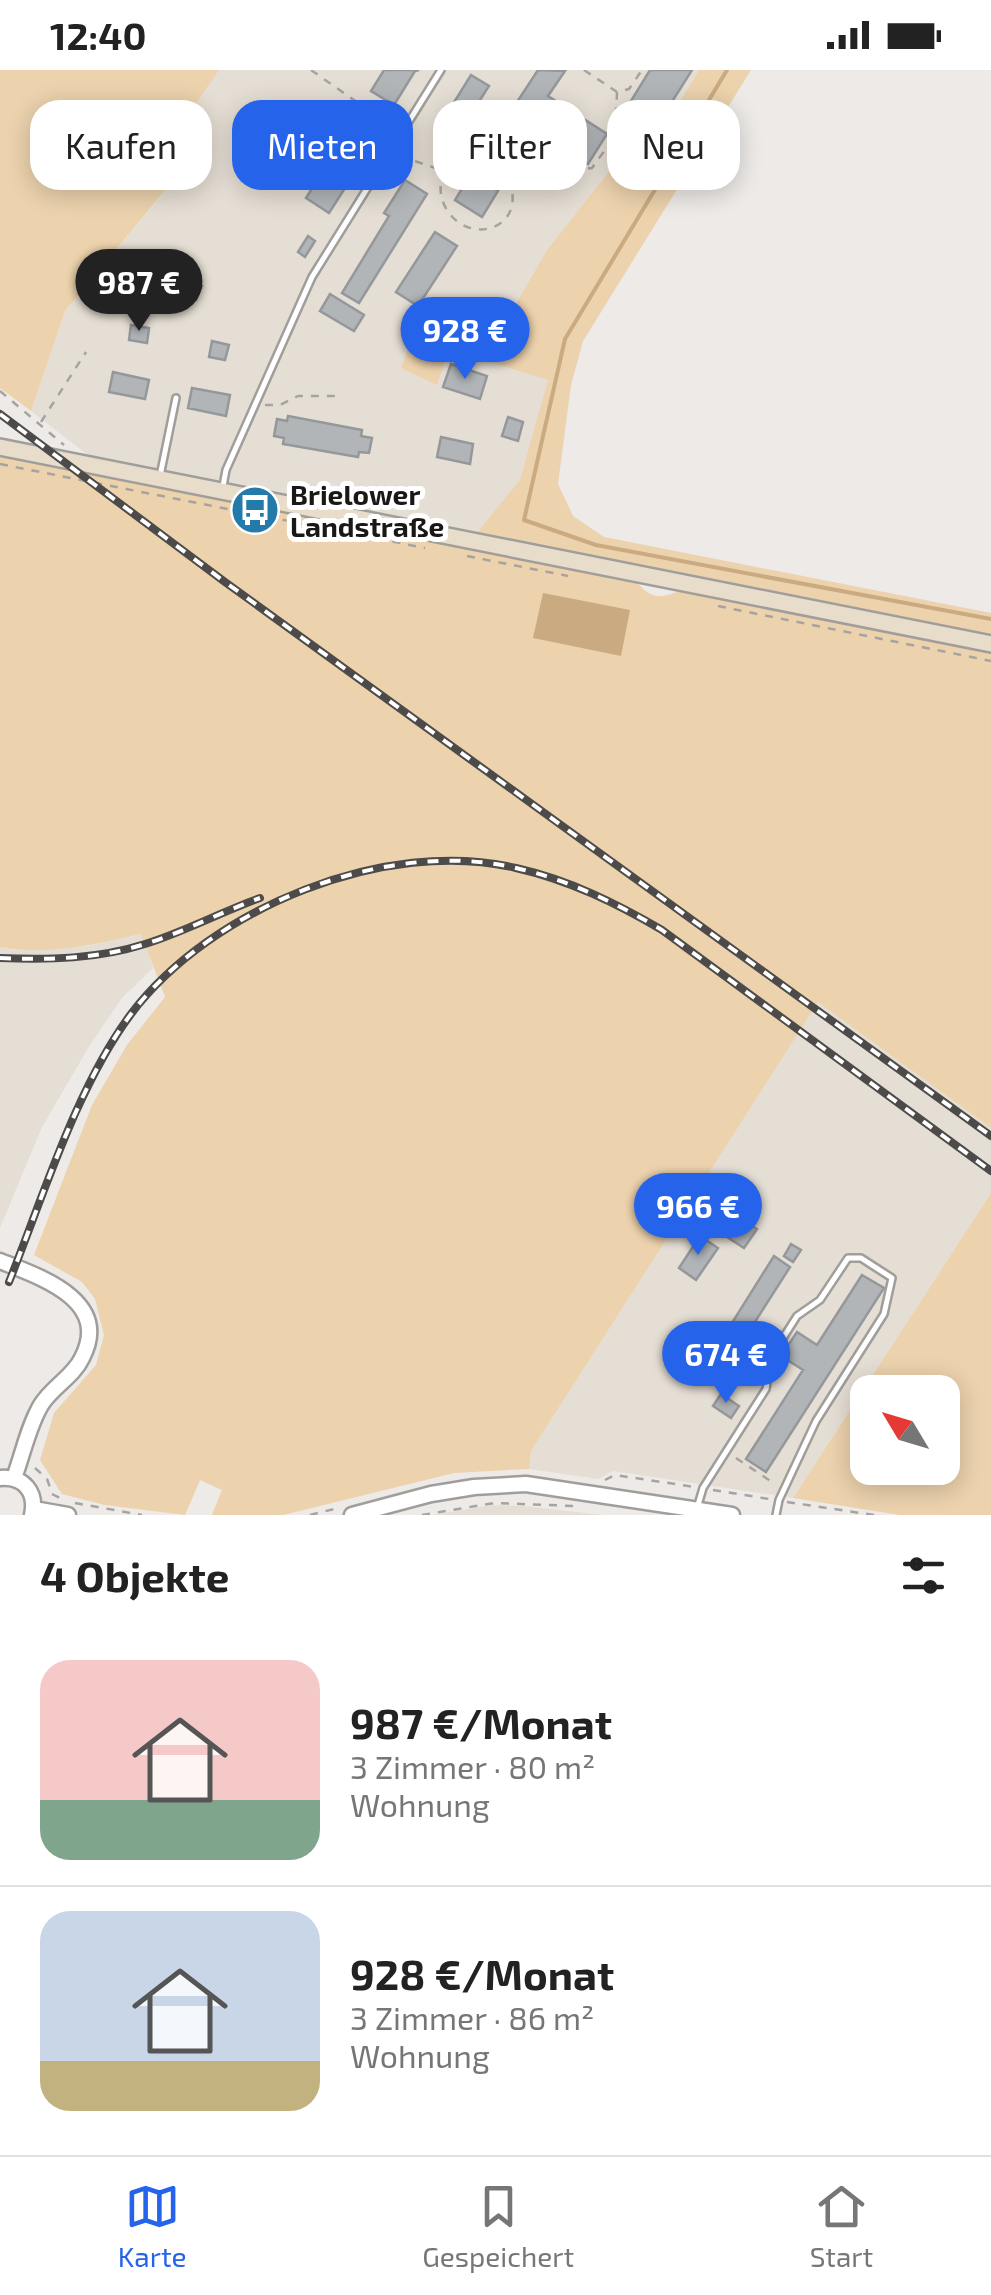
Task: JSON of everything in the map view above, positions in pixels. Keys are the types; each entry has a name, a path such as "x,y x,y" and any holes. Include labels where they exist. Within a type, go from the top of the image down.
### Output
{"main road":[{"path":"0,448 991,644"}],"street":[{"path":"0,1261 66,1291 81,1308 88,1334 82,1360 40,1406 7,1478 30,1490 32,1512 68,1515"},
{"path":"352,1515 431,1494 511,1484 732,1515"}],"lane":[{"path":"413,115 441,70"},
{"path":"222,491 226,470 312,277 366,190"},
{"path":"160,478 176,398"},
{"path":"697,1510 702,1488 766,1389 771,1357 797,1316 820,1300 848,1258 861,1258 892,1278 884,1314 816,1422 776,1515"}],"path":[{"path":"311,70 354,100"},
{"path":"584,70 617,92 629,89 642,70"},
{"path":"587,169 592,168 615,136 617,92"},
{"path":"442,190 443,204 456,219 485,230 494,229 504,220 513,190"},
{"path":"40,423 86,352"},
{"path":"0,392 84,464"},
{"path":"254,405 280,405 298,396 337,396"},
{"path":"0,464 426,548"},
{"path":"464,555 577,578"},
{"path":"705,603 991,661"},
{"path":"726,1452 784,1490"},
{"path":"35,1457 38,1469"},
{"path":"52,1494 105,1510 142,1515"},
{"path":"422,1515 494,1502 582,1507"}],"shaded area":[{"path":"0,70 219,70 199,100 30,100 30,190 166,190 65,311 31,411 0,388"},
{"path":"219,70 699,70 680,100 607,100 607,175 547,250 510,314 548,380 521,480 476,534 97,462 31,411 65,311 166,190 212,190 212,100 199,100","holes":["452,312 474,344 445,361"]},
{"path":"699,70 751,70 732,100 681,100"},
{"path":"607,174 607,190 677,190 583,341 571,385 558,484 573,516 604,537 991,613 991,635 476,534 520,480 548,380 497,364 510,314 547,250"},
{"path":"453,312 474,344 445,361 437,385 401,368 419,320"},
{"path":"0,456 636,581 657,596 683,590 991,652 991,1128 818,1002 531,1451 529,1469 454,1473 283,1515 212,1515 222,1490 200,1480 185,1515 105,1505 62,1494 40,1460 54,1413 96,1365 104,1335 95,1299 82,1282 34,1255 92,1105 127,1045 165,997 141,934 53,949 0,947"},
{"path":"543,593 630,610 621,656 533,638"},
{"path":"142,934 153,968 122,998 90,1045 42,1127 0,1228 0,947 13,950 87,946"},
{"path":"818,1001 991,1128 991,1193 873,1375 850,1375 850,1410 793,1498 613,1471 598,1479 529,1469 531,1451"},
{"path":"991,1193 991,1515 900,1515 793,1498 850,1410 850,1485 960,1485 960,1375 873,1375"},
{"path":"492,1505 524,1506 603,1515 433,1515"}],"building":[{"path":"384,70 419,70 397,100 386,100 371,91"},
{"path":"538,70 565,71 548,96 554,100 518,100"},
{"path":"650,70 692,70 673,100 632,100"},
{"path":"471,75 489,86 480,100 455,100"},
{"path":"587,121 607,134 587,163"},
{"path":"413,185 427,194 359,303 342,293 389,216 384,213 399,190 413,190"},
{"path":"311,190 344,190 329,213 306,198"},
{"path":"461,190 498,191 482,217 455,200"},
{"path":"435,232 457,246 418,306 396,292"},
{"path":"308,236 315,241 305,257 298,252"},
{"path":"183,278 202,286 196,300 177,293"},
{"path":"330,294 364,315 354,331 320,311"},
{"path":"131,325 149,328 147,343 129,340"},
{"path":"212,341 229,345 225,360 209,357"},
{"path":"451,364 487,376 480,399 443,387"},
{"path":"113,372 149,380 145,399 109,392"},
{"path":"192,388 230,395 226,416 188,408"},
{"path":"288,416 362,430 361,436 372,438 369,453 359,452 358,457 283,444 284,438 274,436 277,419 287,421"},
{"path":"508,417 523,422 518,441 502,436"},
{"path":"441,437 473,444 470,464 437,457"},
{"path":"723,1207 757,1229 744,1248 710,1226"},
{"path":"700,1236 718,1248 696,1280 679,1268"},
{"path":"791,1244 801,1250 793,1262 784,1256"},
{"path":"774,1256 790,1267 746,1336 730,1326"},
{"path":"862,1275 884,1288 766,1472 746,1459 803,1370 781,1356 797,1332 817,1345"},
{"path":"721,1394 739,1406 731,1418 713,1406"}],"waterway":[{"path":"727,70 565,339 524,520 596,545 991,619"}],"railway":[{"path":"0,414 225,582 991,1136"},
{"path":"9,1282 62,1143 94,1074 131,1014 165,976 207,942 254,913 305,890 358,873 412,863 465,861 516,868 573,886 627,911 662,930 991,1171"},
{"path":"0,958 73,957 127,949 260,898"}],"place":[{"name":"Brielower Landstraße","path":"255,510"}]}
